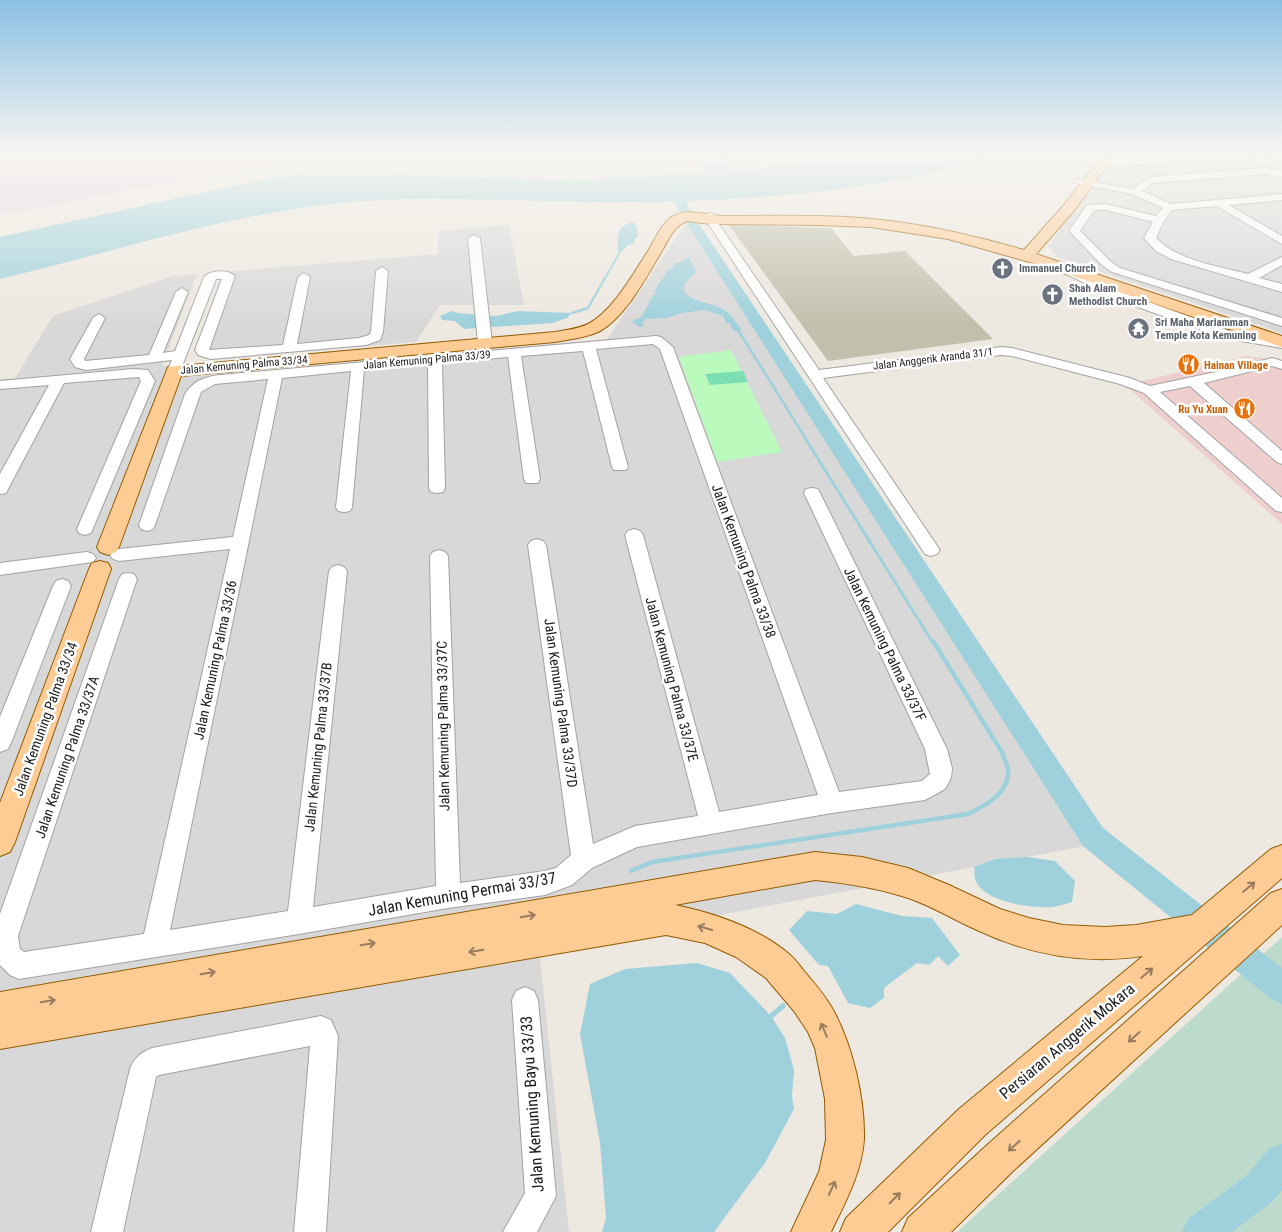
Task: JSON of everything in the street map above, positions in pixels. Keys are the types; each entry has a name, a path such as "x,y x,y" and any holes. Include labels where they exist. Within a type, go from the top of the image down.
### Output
{"main road":[{"path":"1027,248 1057,211"},
{"name":"Jalan Kemuning Palma 33/39","path":"382,352 485,337 576,333 602,322 619,304 676,219 680,217 708,218"},
{"path":"708,218 794,220 892,226 1027,248"},
{"path":"708,218 866,218 909,223 1018,242 1049,260 1282,343"},
{"path":"1049,260 1282,336"},
{"name":"Jalan Kemuning Palma 33/34","path":"0,842 103,557 178,361 206,367 382,352"},
{"name":"Persiaran Anggerik Mokara","path":"860,1232 972,1122 1282,859"},
{"path":"0,1009 815,866 865,871 909,883 989,920 1035,935 1073,942 1103,944 1150,939 1207,922"},
{"path":"922,1232 999,1159 1282,904"},
{"path":"0,1032 666,919 708,928 747,946 778,966 806,999 820,1020 832,1047 843,1100 845,1140 837,1176 811,1232"}],"street":[{"path":"1086,211 1075,232 1106,264 1116,270 1282,322"},
{"path":"1120,211 1159,220"},
{"path":"1166,211 1159,220 1150,238 1160,249 1175,257 1282,288"},
{"path":"1233,211 1282,242"},
{"path":"708,218 931,550"},
{"path":"474,238 485,337"},
{"path":"1049,260 1052,266 1082,276 1103,290 1229,335 1240,341 1252,352 1259,362 1271,365"},
{"path":"1250,278 1282,260"},
{"path":"147,525 192,394 211,356 369,340 375,337 377,332 382,271"},
{"path":"290,348 304,277"},
{"path":"99,318 77,359 80,364 86,366 154,359 159,361 178,361 208,284 226,283 202,350 206,367"},
{"path":"154,359 182,292"},
{"path":"1229,335 1282,343"},
{"path":"1258,339 1255,345 1271,365"},
{"name":"Jalan Kemuning Palma 33/38","path":"640,341 656,340 664,344 666,348 832,803"},
{"name":"Jalan Kemuning Palma 33/39","path":"206,367 276,374 640,341"},
{"path":"588,345 620,467"},
{"name":"Jalan Anggerik Aranda 31/1","path":"815,375 1008,351 1119,379 1148,390 1281,505"},
{"path":"514,352 532,479"},
{"path":"435,359 437,488"},
{"path":"1148,390 1271,365"},
{"path":"344,507 358,366"},
{"path":"0,385 143,373 148,381 85,529"},
{"name":"Jalan Kemuning Palma 33/36","path":"154,946 276,374"},
{"path":"0,489 59,379"},
{"path":"1193,381 1282,459"},
{"name":"Jalan Kemuning Palma 33/37F","path":"812,492 936,749 942,766 942,773 936,785 924,790"},
{"name":"Jalan Kemuning Palma 33/37E","path":"634,535 711,822"},
{"path":"0,569 240,542"},
{"name":"Jalan Kemuning Palma 33/37D","path":"537,545 584,860"},
{"name":"Jalan Kemuning Palma 33/37C","path":"439,556 448,896"},
{"name":"Jalan Kemuning Palma 33/37B","path":"299,922 338,571"},
{"name":"Jalan Kemuning Palma 33/37A","path":"19,966 8,955 4,936 128,579"},
{"path":"0,743 62,586"},
{"name":"Jalan Kemuning Permai 33/37","path":"19,966 154,946 448,896 545,883 563,877 584,860 635,837 711,822 924,790"},
{"name":"Jalan Kemuning Bayu 33/33","path":"519,1232 541,1196 525,1000"},
{"path":"107,1232 144,1069 152,1062 321,1030 324,1036 324,1044 310,1232"}],"shaded area":[{"path":"0,211 18,211 0,215"},
{"path":"1075,211 1282,211 1282,333 1057,257 1048,246"},
{"path":"686,223 1086,846 539,949 569,1232 0,1232 0,379 15,378 53,316 173,276 197,274 162,365 202,376 607,339"},
{"path":"509,225 524,305 440,305 416,342 207,359 195,351 222,272 438,254 438,231"},
{"path":"729,225 831,228 854,256 905,251 993,339 828,361"},
{"path":"1246,356 1282,361 1282,524 1125,385"},
{"path":"1282,937 1282,1232 957,1232"}],"green space":[{"path":"731,350 782,452 717,462 679,357"},
{"path":"743,371 748,382 710,385 705,374"}],"water":[{"path":"117,211 282,211 181,232 0,279 0,237"},
{"path":"634,222 638,236 634,241 635,244 628,245 619,254 618,238 620,230 623,226"},
{"path":"689,257 696,272 685,284 685,293 690,297 726,311 742,330 734,331 729,323 726,323 723,316 705,310 682,313 667,318 645,319 642,323 644,327 640,327 632,322 635,319 639,319 644,313 666,271 674,267 675,263 679,263"},
{"path":"452,311 496,316 518,311 572,313 567,318 552,323 464,329 455,321 442,320 440,316"},
{"path":"1028,857 1055,861 1075,881 1072,902 1055,907 1021,905 987,893 975,879 974,867 995,859"},
{"path":"856,904 902,916 932,918 960,955 948,966 938,956 929,965 917,963 884,988 884,998 870,1008 848,1003 828,966 819,965 789,930 807,911 837,914"},
{"path":"697,963 730,973 771,1016 785,1038 794,1070 792,1096 794,1109 765,1163 714,1232 602,1232 606,1218 600,1143 580,1034 590,984 625,969"}],"waterway":[{"path":"691,221 1093,837 1282,988"},
{"path":"604,280 619,254"},
{"path":"572,313 588,308 605,278"},
{"path":"738,330 806,439"},
{"path":"805,438 933,643"},
{"path":"631,871 652,862 968,814 989,802 1005,785 1008,777 1007,765 1003,754 933,641"},
{"path":"771,1016 783,1006"},
{"path":"1201,1232 1259,1189 1282,1162"}],"place":[{"name":"Immanuel Church","path":"1003,268"},
{"name":"Shah Alam Methodist Church","path":"1053,294"},
{"name":"Sri Maha Mariamman Temple Kota Kemuning","path":"1139,328"},
{"name":"Hainan Village","path":"1188,365"},
{"name":"Ru Yu Xuan","path":"1244,409"}]}
